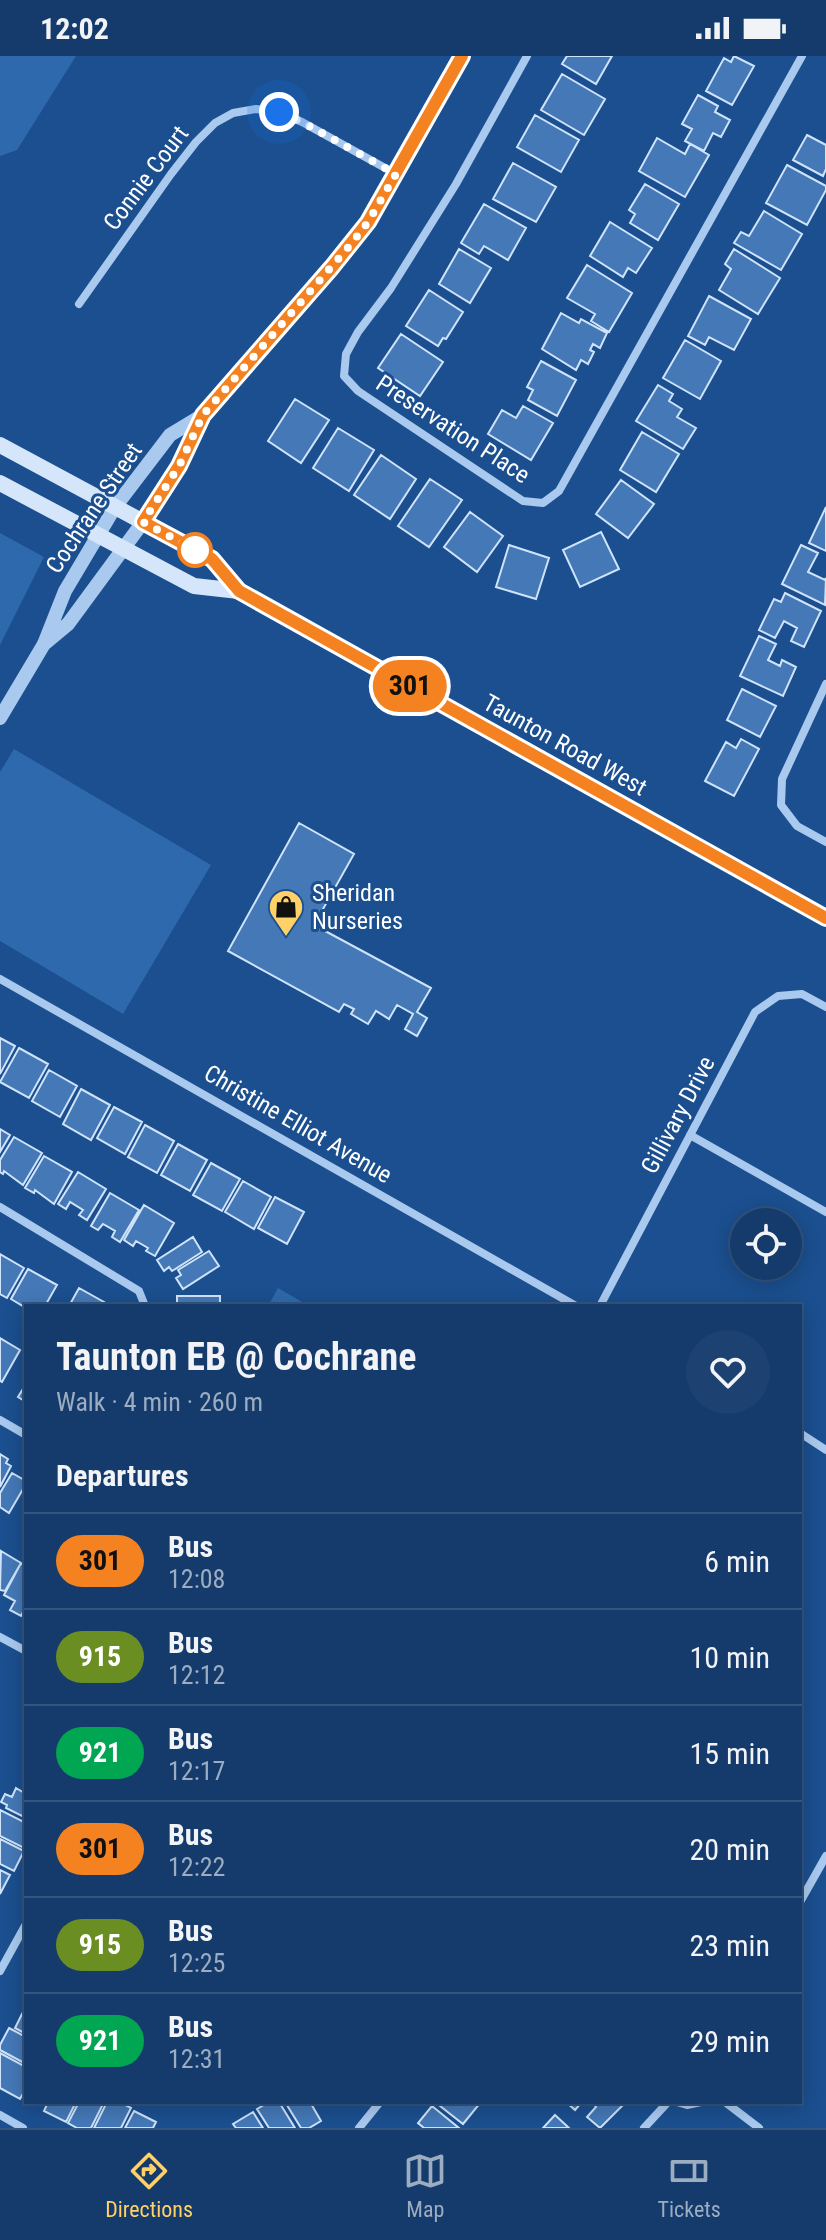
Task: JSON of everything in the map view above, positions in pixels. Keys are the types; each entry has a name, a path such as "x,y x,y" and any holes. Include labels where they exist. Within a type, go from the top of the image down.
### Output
{"main road":[{"name":"Taunton Road West","path":"0,445 212,559 239,591 826,918"},
{"name":"Taunton Road West","path":"0,483 194,586 239,591"}],"street":[{"name":"Cochrane Street","path":"44,644 68,624 143,522 179,466 203,415 368,222 462,56"},
{"name":"Preservation Place","path":"527,56 456,184 391,288 358,332 346,354 344,376 358,391 523,501 543,503 559,491 802,56"},
{"name":"Connie Court","path":"79,304 196,142 215,123 233,113 256,109 279,112 396,174"},
{"name":"Cochrane Street","path":"0,718 44,644 65,591 115,507 170,435 203,415"},
{"path":"826,684 782,779 781,805 797,826 826,842"},
{"name":"Christine Elliot Avenue","path":"0,979 572,1304"},
{"name":"Gillivary Drive","path":"601,1304 755,1012 778,996 802,994 826,1007"},
{"path":"690,1135 826,1212"},
{"path":"0,1207 139,1291 144,1304"},
{"path":"0,1420 24,1434"},
{"path":"802,1434 826,1450"},
{"path":"0,1637 24,1650"},
{"path":"802,1898 826,1856"},
{"path":"0,1971 24,1928"},
{"path":"359,2128 378,2104"},
{"path":"644,2128 666,2104"},
{"path":"728,2104 759,2128"},
{"path":"0,2115 23,2128"}],"shaded area":[{"path":"0,56 76,56 17,150 0,156"},
{"path":"0,533 44,557 0,645"},
{"path":"14,749 211,865 123,1014 0,941 0,772"},
{"path":"278,1288 306,1304 269,1304"}],"building":[{"path":"567,56 612,56 596,84 562,64"},
{"path":"734,56 754,66 732,105 706,91 724,58 731,62"},
{"path":"562,74 605,99 584,135 541,110"},
{"path":"698,95 718,106 715,112 730,120 721,137 713,133 704,151 685,141 692,129 682,124"},
{"path":"535,115 579,140 561,172 517,147"},
{"path":"807,135 826,145 823,176 793,160"},
{"path":"657,138 685,154 690,144 709,155 685,197 639,171"},
{"path":"513,163 556,187 536,222 493,199"},
{"path":"787,165 826,186 807,225 766,203"},
{"path":"645,184 679,204 658,240 630,223 635,214 629,210"},
{"path":"484,204 526,228 508,260 484,246 479,254 461,243"},
{"path":"764,211 802,234 781,270 734,243 741,232 749,236"},
{"path":"610,222 652,248 636,273 628,268 623,277 590,256"},
{"path":"459,249 491,268 470,303 439,284"},
{"path":"734,249 780,278 758,314 719,290 731,269 725,264"},
{"path":"587,265 632,293 609,332 591,321 595,314 567,298"},
{"path":"429,290 463,312 438,346 406,326"},
{"path":"709,296 751,319 734,350 709,337 705,345 688,336"},
{"path":"561,313 579,323 581,319 607,333 600,348 593,344 590,350 594,352 588,364 581,360 576,370 542,349"},
{"path":"401,334 443,362 420,396 378,368"},
{"path":"685,340 721,361 700,399 663,378"},
{"path":"541,361 576,380 557,416 528,400 533,390 527,387"},
{"path":"658,385 673,394 669,401 682,409 677,417 696,428 683,449 636,421"},
{"path":"295,399 329,420 301,463 268,441"},
{"path":"523,406 553,423 531,460 488,434 502,410 516,418"},
{"path":"338,428 374,450 349,491 313,468"},
{"path":"642,432 679,454 656,492 620,470"},
{"path":"381,455 416,479 390,519 354,495"},
{"path":"430,479 462,500 429,547 398,526"},
{"path":"621,480 654,504 628,538 596,514"},
{"path":"826,507 826,551 809,543"},
{"path":"470,512 503,536 477,572 444,547"},
{"path":"601,532 619,569 580,587 563,550"},
{"path":"509,545 549,558 536,599 496,587"},
{"path":"801,545 818,553 808,572 826,578 825,605 782,584"},
{"path":"785,593 821,611 804,647 791,641 797,628 784,621 775,638 759,630 774,599 781,602"},
{"path":"759,636 776,644 768,660 780,666 782,660 796,667 783,696 740,676"},
{"path":"742,689 776,706 760,737 727,720"},
{"path":"741,739 759,749 734,796 705,781 726,742 736,748"},
{"name":"Sheridan Nurseries","path":"299,823 354,854 314,925 431,988 417,1012 427,1018 417,1036 405,1029 413,1014 397,1005 389,1019 376,1011 368,1024 351,1014 354,1009 344,1004 339,1012 228,951"},
{"path":"0,1038 15,1046 0,1074"},
{"path":"19,1048 48,1064 29,1098 0,1082"},
{"path":"49,1070 77,1086 60,1117 32,1101"},
{"path":"81,1089 110,1105 91,1140 63,1124"},
{"path":"114,1107 142,1122 125,1154 97,1138"},
{"path":"145,1125 174,1141 157,1173 128,1157"},
{"path":"0,1129 10,1135 0,1152"},
{"path":"14,1137 42,1153 23,1185 4,1171 3,1174 0,1172 0,1160"},
{"path":"178,1144 207,1160 190,1191 161,1175"},
{"path":"44,1156 72,1172 54,1204 35,1190 34,1193 25,1188"},
{"path":"211,1163 240,1179 222,1211 193,1195"},
{"path":"78,1172 106,1189 87,1220 79,1215 83,1210 70,1202 66,1209 58,1204"},
{"path":"243,1181 271,1197 254,1229 225,1212"},
{"path":"110,1193 139,1210 120,1242 112,1237 115,1231 103,1224 98,1230 91,1226"},
{"path":"275,1197 304,1212 287,1244 258,1228"},
{"path":"144,1205 174,1223 155,1256 136,1241 133,1246 124,1240"},
{"path":"193,1237 202,1252 172,1271 169,1267 164,1271 157,1260"},
{"path":"209,1251 219,1266 183,1289 176,1278 181,1275 178,1270"},
{"path":"0,1254 24,1268 7,1298 0,1294"},
{"path":"28,1269 57,1285 46,1304 24,1304 24,1307 11,1299"},
{"path":"79,1288 107,1304 70,1304"},
{"path":"177,1296 220,1296 220,1304 177,1304"},
{"path":"0,1338 20,1350 2,1382 0,1381"},
{"path":"24,1387 24,1401 18,1397"},
{"path":"0,1454 8,1459 6,1463 11,1466 0,1487"},
{"path":"12,1473 24,1480 24,1487 9,1513 0,1507 0,1493"},
{"path":"1,1551 21,1563 5,1591 0,1590"},
{"path":"21,1563 24,1565 24,1610 21,1616 10,1610 15,1601 4,1595"},
{"path":"16,1788 24,1793 24,1817 1,1802 5,1794 12,1797"},
{"path":"0,1810 24,1822 24,1848 0,1836"},
{"path":"0,1839 24,1851 14,1871 0,1864"},
{"path":"0,1870 10,1875 0,1894"},
{"path":"24,2010 24,2033 15,2028"},
{"path":"9,2028 24,2036 24,2063 0,2050"},
{"path":"0,2053 24,2066 24,2092 20,2099 0,2088"},
{"path":"47,2104 75,2104 66,2122 44,2111"},
{"path":"78,2104 103,2104 91,2128 77,2128 68,2123"},
{"path":"106,2104 124,2104 131,2108 121,2128 94,2128"},
{"path":"266,2104 280,2104 295,2128 269,2128 257,2109"},
{"path":"286,2104 311,2104 321,2121 309,2128 301,2128"},
{"path":"438,2104 479,2104 463,2124"},
{"path":"594,2104 624,2104 600,2128 587,2117 596,2107"},
{"path":"432,2106 459,2128 424,2128 418,2123"},
{"path":"134,2111 156,2122 153,2128 125,2128"},
{"path":"253,2112 263,2128 236,2128 233,2124"},
{"path":"555,2115 569,2128 543,2128"}],"bus line":[{"name":"301","path":"462,56 368,222 203,415 179,466 143,522 212,559 239,591 826,918"}],"place":[{"name":"Sheridan Nurseries","path":"286,938"}],"route":[{"path":"195,550 143,522 179,466 203,415 352,243 396,174 279,112"}]}
